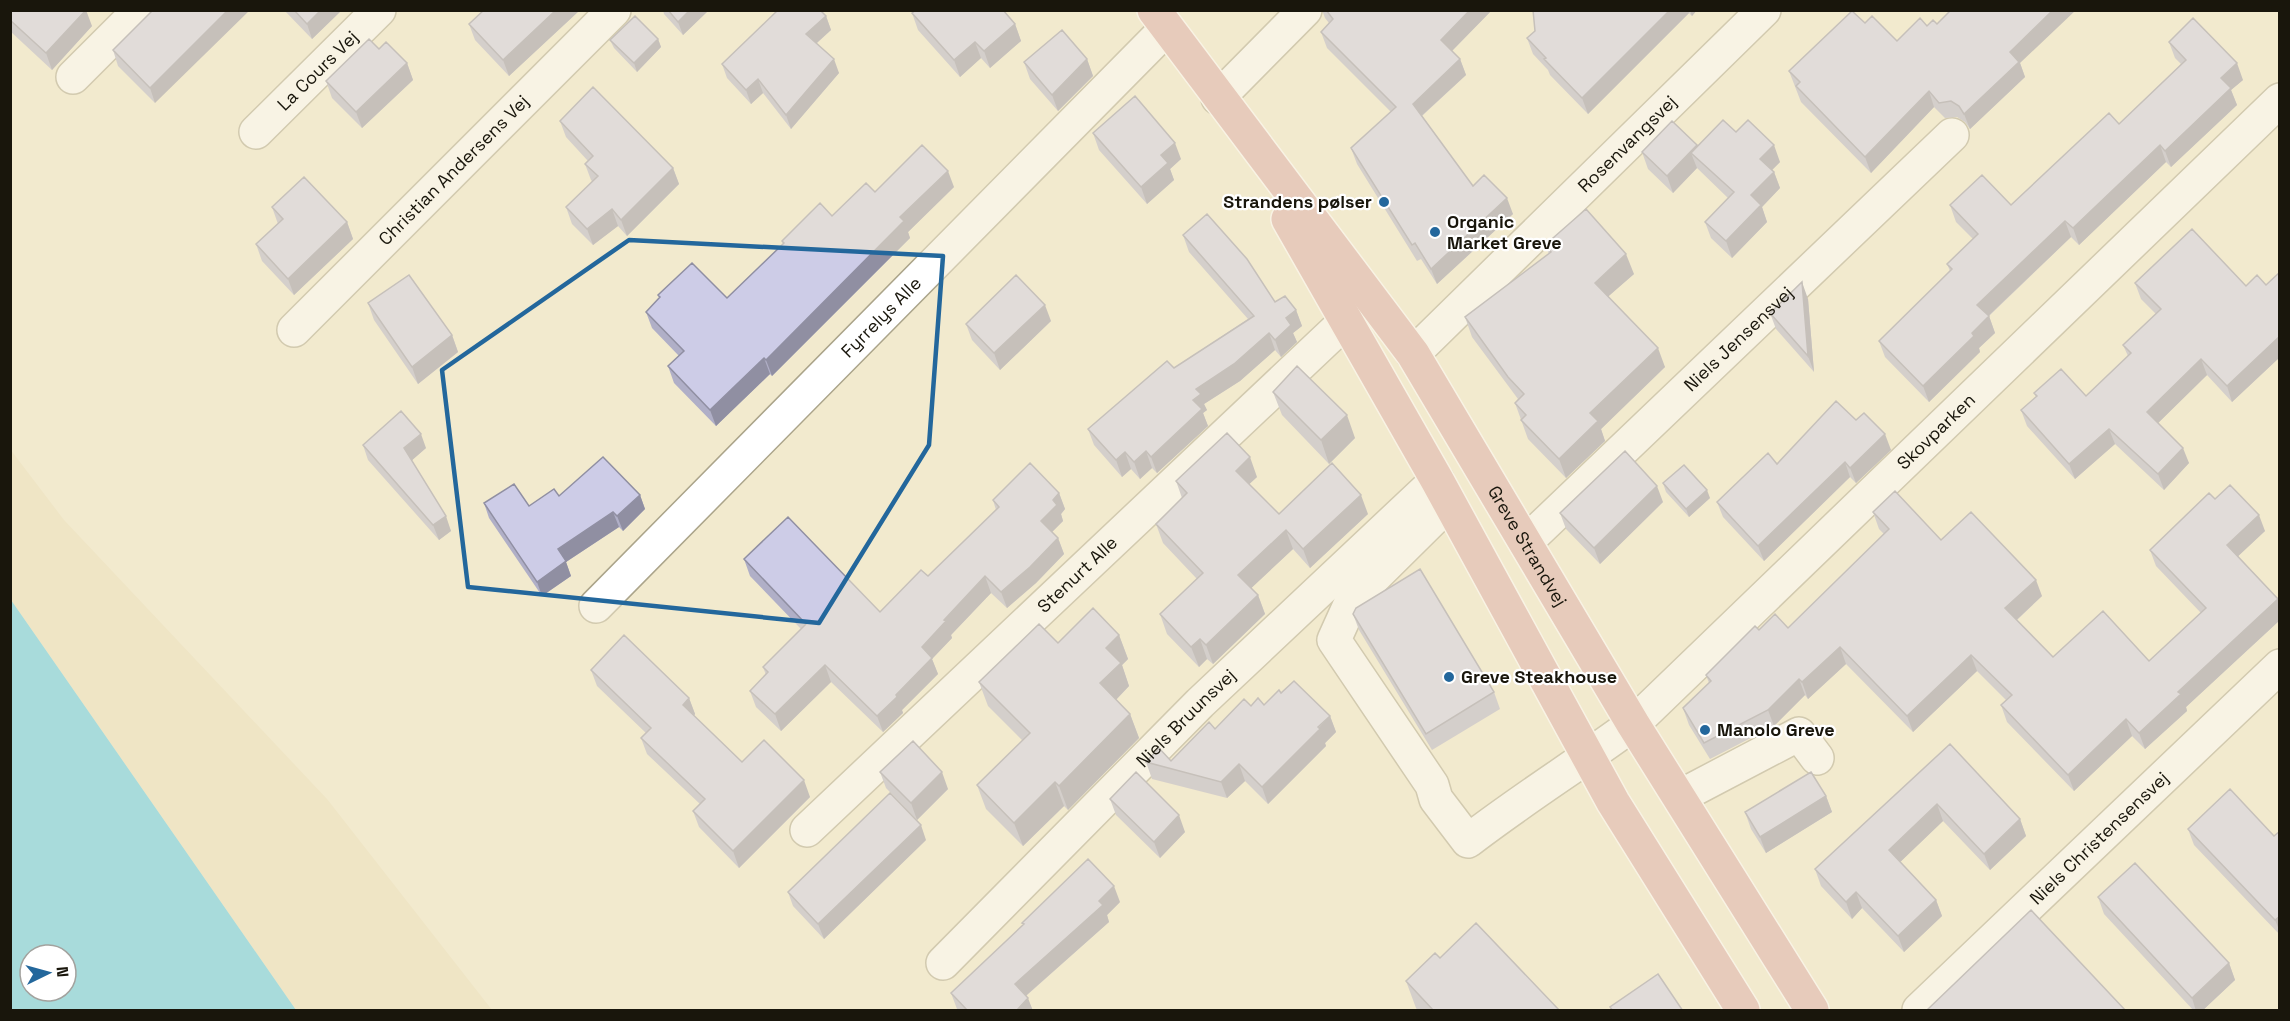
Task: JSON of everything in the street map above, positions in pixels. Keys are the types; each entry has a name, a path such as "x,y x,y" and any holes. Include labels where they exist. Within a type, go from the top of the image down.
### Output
{"main road":[{"name":"Greve Strandvej","path":"1160,19 1413,354 1633,724 1812,1011"},
{"name":"Greve Strandvej","path":"1218,98 1347,320 1613,802 1743,1011"}],"street":[{"path":"73,77 140,10"},
{"name":"La Cours Vej","path":"256,132 380,10"},
{"name":"Christian Andersens Vej","path":"294,330 614,10"},
{"path":"1218,98 1305,10"},
{"name":"Rosenvangsvej","path":"1413,354 1764,10"},
{"name":"Fyrrelys Alle","path":"596,606 1160,19"},
{"name":"Skovparken","path":"1443,492 1353,598 1334,640 1432,785 1436,800 1468,841 1497,818 1633,724 2280,100"},
{"name":"Niels Jensensvej","path":"1526,542 1952,135"},
{"name":"Stenurt Alle","path":"807,830 1347,320"},
{"name":"Niels Bruunsvej","path":"944,963 1200,703 1443,492"},
{"name":"Niels Christensensvej","path":"1919,1011 2280,666"},
{"path":"1679,796 1799,734 1817,758"}],"highlighted area":[{"path":"629,240 943,256 929,445 819,623 468,587 442,370"}],"sand":[{"path":"10,449 64,520 327,799 492,1010 296,1010 11,600"}],"water":[{"path":"10,600 11,600 296,1010 11,1010"}],"building":[{"path":"10,10 86,10 46,53 10,20"},
{"path":"153,10 228,10 150,88 113,50"},
{"path":"294,10 321,10 307,24"},
{"path":"484,10 556,10 503,60 469,24"},
{"path":"668,10 690,10 678,22"},
{"path":"778,10 820,10 826,16 806,34 834,59 786,115 758,79 746,90 722,64"},
{"path":"916,10 1003,10 1015,24 984,51 975,42 954,60 912,13"},
{"path":"1326,10 1470,10 1441,40 1460,59 1413,104 1473,186 1484,175 1507,198 1431,269 1415,243 1412,245 1351,148 1396,107 1321,32 1333,19"},
{"path":"1533,10 1670,10 1582,98 1527,38 1535,31"},
{"path":"1951,10 2053,10 2010,52 2019,62 1964,114 1959,106 1951,101 1939,103 1929,91 1865,157 1796,86 1800,82 1789,71 1852,11 1865,23 1872,16 1897,41 1920,18 1927,26 1933,20 1937,24"},
{"path":"635,16 658,39 634,63 610,40"},
{"path":"2193,18 2237,63 2221,78 2231,88 2165,151 2160,145 2073,228 2065,221 1977,305 1989,316 1972,333 1974,336 1923,386 1879,341 1952,269 1947,264 1978,234 1950,205 1982,175 2011,205 2109,113 2119,124 2186,60 2169,42"},
{"path":"1062,30 1087,59 1052,95 1024,62"},
{"path":"369,39 379,49 386,42 407,63 356,112 326,81"},
{"path":"593,87 673,168 621,220 612,209 587,229 566,207 598,176 585,164 593,156 560,121"},
{"path":"1135,96 1175,143 1161,155 1168,163 1141,187 1093,133"},
{"path":"1723,120 1736,132 1748,120 1774,145 1760,159 1774,172 1751,195 1761,205 1726,241 1705,222 1734,192 1691,153"},
{"path":"1672,121 1697,145 1667,176 1642,152"},
{"path":"922,145 948,171 900,217 904,221 766,360 764,358 710,410 668,366 684,351 646,312 660,297 658,295 692,263 727,298 784,243 782,241 820,203 832,216 866,183 875,192"},
{"path":"304,177 347,222 288,279 256,244 283,219 272,207"},
{"path":"1586,209 1626,254 1595,283 1658,348 1590,413 1598,421 1559,459 1521,420 1526,415 1515,403 1524,394 1508,377 1465,317 1551,252 1545,245"},
{"path":"1207,214 1247,259 1275,302 1285,296 1296,310 1286,318 1291,325 1275,340 1269,333 1234,364 1196,389 1201,394 1193,400 1202,409 1151,457 1146,451 1134,462 1125,452 1116,460 1088,429 1167,361 1174,368 1254,316 1183,235"},
{"path":"2192,229 2246,286 2257,275 2266,285 2280,272 2280,336 2227,386 2201,359 2147,412 2183,448 2158,474 2109,429 2069,464 2021,410 2037,396 2034,393 2061,369 2086,396 2131,353 2123,345 2161,309 2135,283"},
{"path":"409,275 452,335 412,367 368,303"},
{"path":"1016,275 1045,305 994,353 966,324"},
{"path":"1802,282 1808,356 1770,313"},
{"path":"1297,366 1347,415 1321,440 1273,392"},
{"path":"1836,401 1856,420 1864,413 1885,434 1850,468 1845,462 1758,546 1717,502 1768,453 1777,464"},
{"path":"401,411 421,434 404,448 446,516 433,525 363,445"},
{"path":"1227,433 1250,457 1236,471 1279,514 1332,463 1361,495 1303,549 1286,530 1238,575 1258,595 1206,645 1200,639 1191,647 1160,614 1203,573 1156,524 1187,493 1176,481"},
{"path":"1625,451 1657,486 1594,548 1560,513"},
{"path":"603,457 640,495 617,516 613,512 558,549 566,561 537,582 484,503 514,484 529,506 554,489 559,496"},
{"path":"1030,463 1059,493 1053,500 1057,505 1041,521 1058,538 1001,592 985,576 922,647 932,658 877,716 825,665 775,714 750,691 768,672 763,667 806,624 744,559 788,517 880,612 921,570 928,576 999,507 993,500"},
{"path":"1684,465 1707,490 1686,509 1663,483"},
{"path":"2230,485 2259,515 2227,545 2278,599 2178,692 2181,694 2139,733 2126,719 2068,775 2001,705 2012,695 1971,655 1907,716 1840,647 1802,682 1799,679 1768,710 1704,743 1683,708 1711,681 1706,675 1755,626 1759,630 1775,614 1788,628 1889,529 1873,512 1895,491 1941,540 1971,512 2036,580 2005,608 2053,657 2103,611 2149,661 2206,608 2150,550 2209,493 2215,499"},
{"path":"1420,569 1494,692 1426,734 1353,614 1356,608"},
{"path":"1093,608 1119,635 1106,648 1121,663 1100,683 1130,714 1059,786 1055,782 1014,823 977,785 1030,733 979,682 1039,624 1058,643"},
{"path":"624,635 689,698 683,705 742,762 764,740 804,780 733,851 693,811 705,799 641,738 651,728 591,670"},
{"path":"1294,681 1330,716 1262,787 1239,764 1221,782 1146,762 1159,748 1171,761 1209,722 1215,729 1244,699 1251,706 1258,698 1264,705 1279,690 1281,693"},
{"path":"913,741 942,772 911,803 880,772"},
{"path":"1950,744 2020,819 1984,854 1937,804 1889,850 1936,900 1898,936 1856,892 1846,902 1815,869"},
{"path":"1136,772 1179,815 1154,842 1110,799"},
{"path":"1811,772 1826,796 1760,837 1745,812"},
{"path":"2230,789 2274,836 2280,831 2280,916 2275,920 2188,829"},
{"path":"890,793 921,825 818,924 788,892"},
{"path":"1088,859 1114,886 1099,901 1103,905 1015,984 1028,998 1016,1011 968,1011 951,993"},
{"path":"2135,863 2229,963 2192,998 2098,897"},
{"path":"2031,910 2126,1011 1926,1011"},
{"path":"1476,923 1560,1011 1434,1011 1406,981 1435,953 1440,958"},
{"path":"1658,974 1683,1011 1613,1011 1610,1007"}],"place":[{"name":"Strandens pølser","path":"1384,202"},
{"name":"Organic Market Greve","path":"1435,232"},
{"name":"Greve Steakhouse","path":"1449,677"},
{"name":"Manolo Greve","path":"1705,730"}]}
